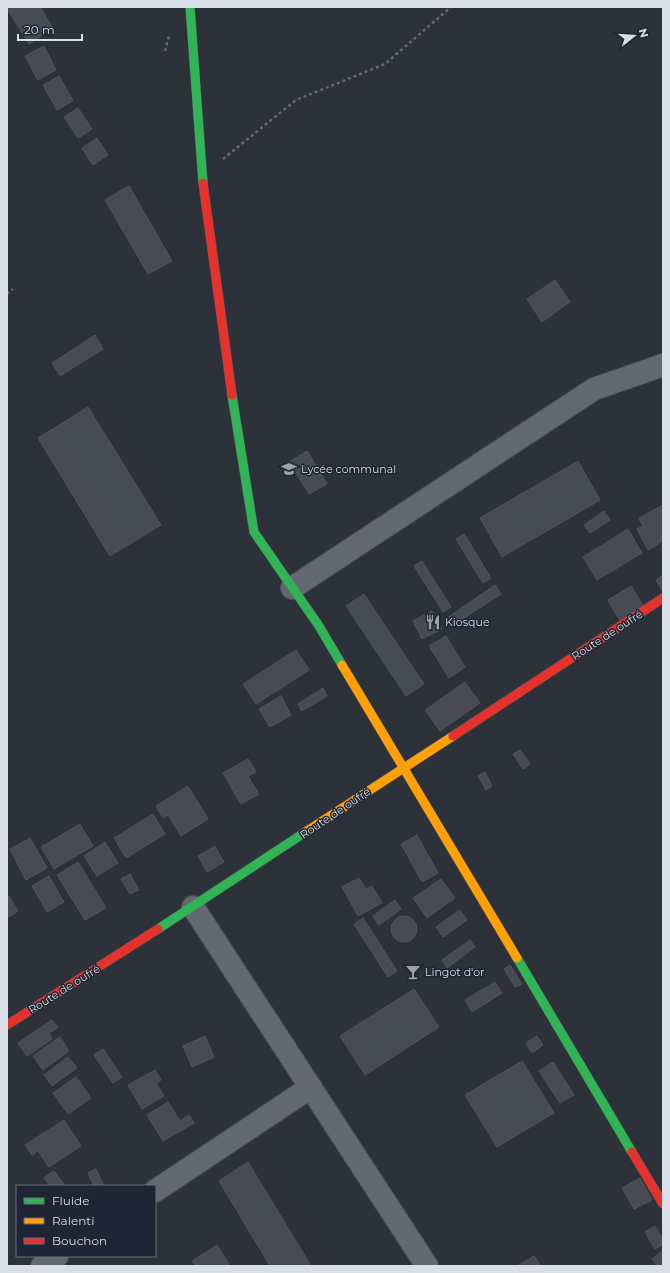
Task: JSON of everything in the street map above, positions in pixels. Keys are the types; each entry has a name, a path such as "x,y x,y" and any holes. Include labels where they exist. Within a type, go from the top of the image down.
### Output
{"street":[{"path":"190,7 202,176 236,424 254,532 319,626 663,1204"},
{"path":"292,588 594,389 663,365"},
{"name":"Route de oufré","path":"7,1025 193,907 663,598"},
{"path":"193,907 427,1266"},
{"path":"156,1190 311,1087"},
{"path":"42,1266 56,1257"}],"path":[{"path":"202,176 296,100 386,64 451,7"},
{"path":"7,294 13,289"}],"building":[{"path":"7,7 40,7 53,28 29,44"},
{"path":"44,46 56,70 38,80 25,56"},
{"path":"59,76 73,101 57,110 43,85"},
{"path":"78,108 92,129 78,138 64,117"},
{"path":"97,138 108,155 93,165 82,148"},
{"path":"129,186 172,261 148,274 105,200"},
{"path":"555,280 570,302 542,322 527,299"},
{"path":"95,335 103,349 60,376 52,363"},
{"path":"88,407 161,525 110,556 38,438"},
{"path":"307,451 327,484 309,494 289,462"},
{"path":"578,461 600,500 502,557 480,518"},
{"path":"663,505 663,541 648,550 637,529 643,526 639,518"},
{"path":"604,511 610,520 590,533 584,525"},
{"path":"628,529 642,553 597,580 583,557"},
{"path":"464,534 491,578 483,583 456,539"},
{"path":"422,561 451,607 443,612 414,566"},
{"path":"663,575 663,591 656,580"},
{"path":"495,585 501,594 452,626 447,618"},
{"path":"631,586 644,607 620,621 608,600"},
{"path":"364,594 424,684 406,696 346,606"},
{"path":"432,611 442,629 422,639 413,621"},
{"path":"446,636 465,667 449,678 429,646"},
{"path":"296,650 309,670 256,704 243,684"},
{"path":"465,682 480,703 440,731 425,710"},
{"path":"323,688 327,696 302,711 298,704"},
{"path":"281,696 291,715 270,727 259,709"},
{"path":"520,750 530,764 523,769 513,754"},
{"path":"248,759 256,772 248,776 259,794 241,804 223,773"},
{"path":"485,772 492,786 486,790 478,776"},
{"path":"188,786 208,819 181,836 168,815 163,818 156,806"},
{"path":"153,814 165,834 126,858 114,838"},
{"path":"80,824 93,846 54,869 41,847"},
{"path":"417,835 438,873 422,882 401,844"},
{"path":"30,838 47,868 26,880 10,849"},
{"path":"105,842 118,863 97,876 84,856"},
{"path":"215,846 224,862 207,872 198,856"},
{"path":"78,862 106,908 85,920 57,875"},
{"path":"130,874 139,890 130,894 121,879"},
{"path":"49,876 64,902 47,912 32,886"},
{"path":"359,878 366,889 372,886 382,903 358,916 342,887"},
{"path":"441,879 455,898 427,918 413,898"},
{"path":"9,896 18,911 9,917 7,914 7,897"},
{"path":"395,900 401,909 379,925 373,916"},
{"path":"460,910 467,920 443,937 436,927"},
{"path":"404,916 413,920 417,929 413,938 404,942 395,938 391,929 395,920"},
{"path":"363,918 397,971 388,977 354,924"},
{"path":"470,940 475,947 447,968 442,960"},
{"path":"510,965 522,984 515,987 504,969"},
{"path":"495,982 502,993 472,1012 465,1000"},
{"path":"414,989 439,1027 365,1075 340,1036"},
{"path":"52,1020 58,1028 49,1033 52,1039 27,1056 18,1043"},
{"path":"205,1036 214,1057 192,1067 183,1046"},
{"path":"537,1036 543,1045 532,1053 526,1043"},
{"path":"60,1037 69,1051 43,1070 33,1056"},
{"path":"103,1049 122,1077 113,1083 94,1055"},
{"path":"68,1057 77,1068 52,1086 44,1075"},
{"path":"522,1061 554,1113 497,1147 465,1095"},
{"path":"553,1062 574,1095 560,1103 539,1071"},
{"path":"155,1070 161,1080 156,1083 164,1096 142,1109 128,1085"},
{"path":"76,1077 91,1098 68,1114 53,1093"},
{"path":"168,1102 180,1121 189,1115 194,1123 163,1141 147,1115"},
{"path":"64,1120 81,1146 49,1167 38,1151 32,1155 25,1145"},
{"path":"248,1162 311,1266 270,1266 219,1181"},
{"path":"96,1169 103,1184 94,1185 88,1173"},
{"path":"54,1171 64,1184 49,1185 44,1178"},
{"path":"640,1178 652,1200 634,1209 622,1188"},
{"path":"655,1226 663,1240 663,1245 655,1249 645,1232"},
{"path":"217,1245 229,1264 226,1266 196,1266 192,1261"},
{"path":"663,1251 663,1266 657,1266 652,1259"},
{"path":"534,1256 541,1266 519,1265"}],"traffic: fast":[{"path":"190,7 203,183"},
{"path":"232,395 254,532 319,626 342,665"},
{"path":"158,929 307,831"},
{"path":"517,958 632,1152"}],"traffic: slow":[{"path":"342,665 517,958"},
{"path":"307,831 453,736"}],"traffic: jam":[{"path":"203,183 232,395"},
{"path":"453,736 663,598"},
{"path":"7,1025 158,929"},
{"path":"632,1152 663,1204"}],"place":[{"name":"Lycée communal","path":"289,469"},
{"name":"Kiosque","path":"433,622"},
{"name":"Lingot d'or","path":"413,972"}]}
